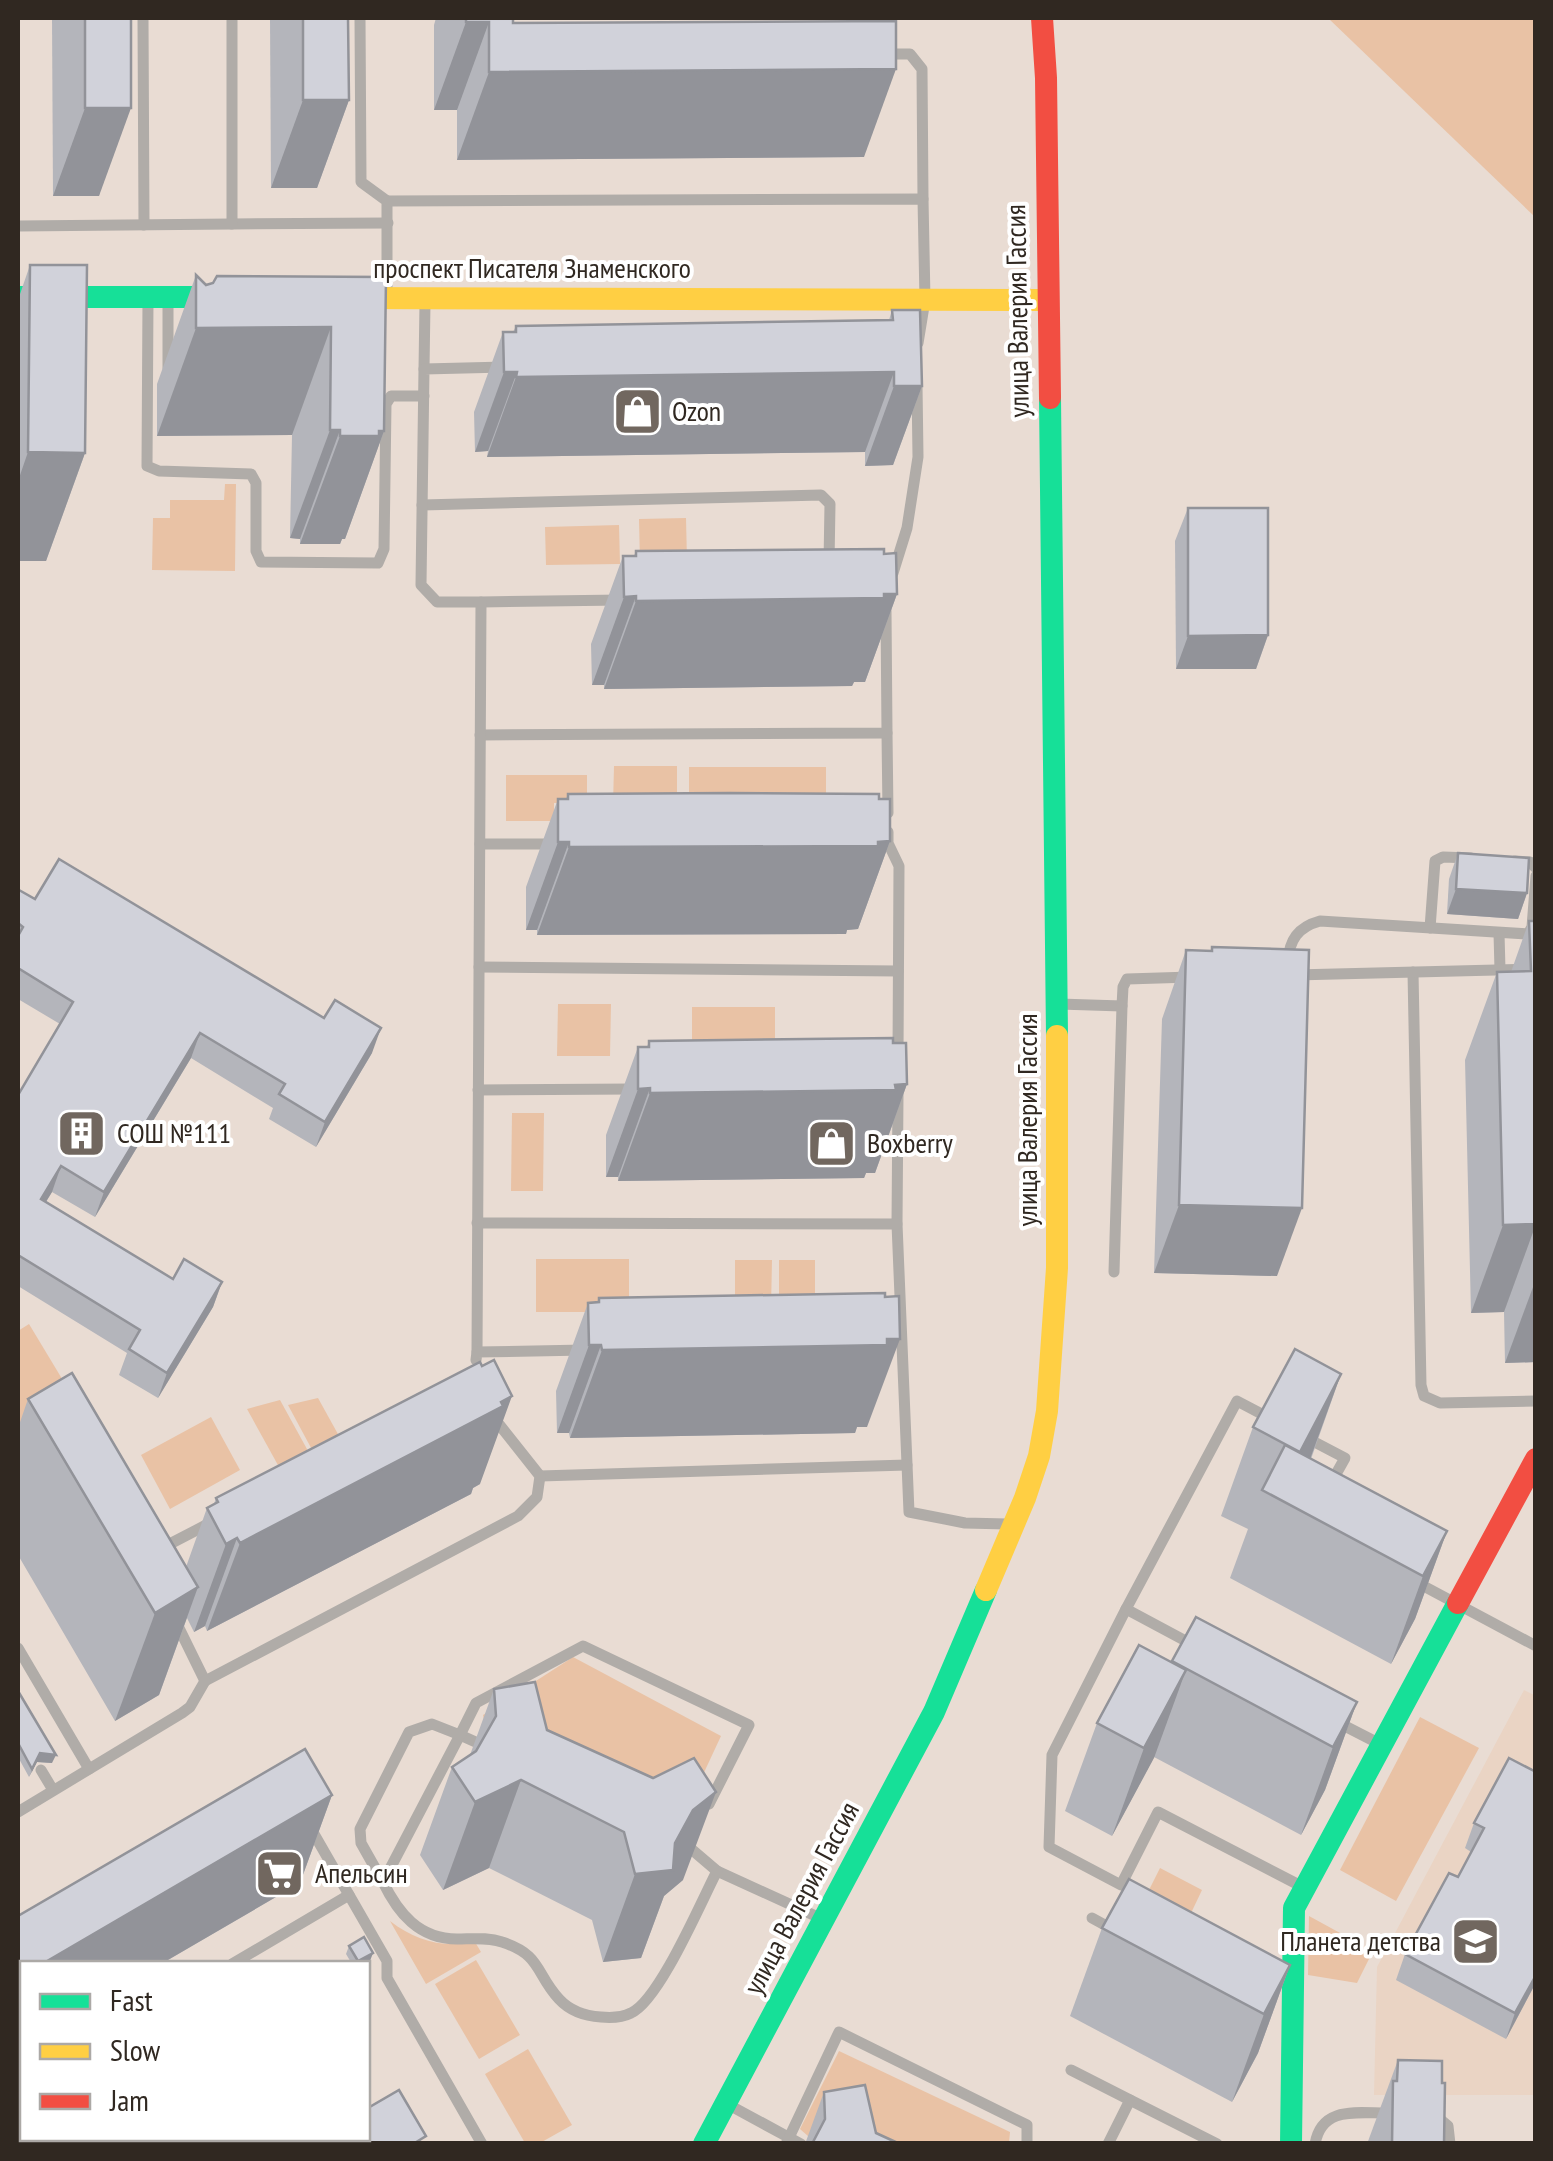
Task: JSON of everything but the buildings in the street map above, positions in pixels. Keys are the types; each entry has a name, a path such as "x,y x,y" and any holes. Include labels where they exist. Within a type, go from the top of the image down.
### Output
{"street":[{"name":"улица Валерия Гассия","path":"704,2144 934,1712 1014,1524 1039,1456 1048,1410 1057,1268 1057,1004 1046,78 1042,18"},
{"path":"18,296 248,298"},
{"name":"проспект Писателя Знаменского","path":"328,298 1046,300"},
{"path":"1291,2144 1286,2018 1294,1908 1536,1459"}],"lane":[{"path":"143,18 144,225"},
{"path":"232,18 232,224"},
{"path":"360,18 361,182 388,202 924,199"},
{"path":"871,54 910,54 922,69 925,300 916,357"},
{"path":"387,298 388,202"},
{"path":"18,226 388,223"},
{"path":"158,297 168,384"},
{"path":"158,297 147,466 160,472 251,474 256,483 256,551 262,562 378,563 384,550 386,404 390,396 424,396"},
{"path":"425,298 422,586 437,602 634,600"},
{"path":"424,369 524,366"},
{"path":"891,580 907,528 918,457 917,377"},
{"path":"422,505 820,495 830,504 829,578"},
{"path":"885,596 887,733 883,842 899,866 898,1069"},
{"path":"476,1367 481,602"},
{"path":"480,735 887,733"},
{"path":"480,844 572,844"},
{"path":"1430,928 1435,861 1443,857 1478,859"},
{"path":"1495,860 1530,862 1536,868"},
{"path":"1536,876 1531,931 1524,934 1307,924 1295,934 1288,949 1287,975 1536,970"},
{"path":"1499,933 1500,970"},
{"path":"479,967 898,971"},
{"path":"1413,972 1424,1396 1440,1403 1536,1401"},
{"path":"1114,1272 1122,987 1127,978 1209,976"},
{"path":"1057,1004 1122,1006"},
{"path":"884,1088 898,1088 896,1344 909,1512 965,1523 1014,1524"},
{"path":"478,1090 649,1089"},
{"path":"478,1223 897,1224"},
{"path":"476,1352 590,1350"},
{"path":"1305,1888 1158,1812 1121,1884 1048,1847 1052,1755 1237,1401 1345,1458 1327,1491"},
{"path":"18,1812 182,1713 204,1680 518,1516 536,1497 540,1476 487,1409"},
{"path":"540,1476 907,1464"},
{"path":"148,1569 155,1552 226,1515"},
{"path":"1408,1578 1536,1646"},
{"path":"1126,1609 1212,1654"},
{"path":"172,1616 204,1680"},
{"path":"383,1882 476,1703 583,1646 748,1725 703,1816"},
{"path":"18,1648 89,1769"},
{"path":"1331,1718 1382,1746"},
{"path":"507,1756 432,1724 410,1732 360,1830 361,1842 406,1919 426,1933 450,1939 494,1939 517,1947 539,1964 561,2001 578,2012 616,2018 633,2013 651,1997 717,1871"},
{"path":"41,1770 53,1790"},
{"path":"300,1810 387,1961 387,1978 482,2144"},
{"path":"689,1844 696,1830"},
{"path":"666,1834 689,1844 717,1871 824,1920"},
{"path":"237,1961 349,1895"},
{"path":"1092,1918 1126,1936"},
{"path":"726,2103 792,2142 839,2032 1027,2125 1026,2144"},
{"path":"1070,2070 1217,2144"},
{"path":"1108,2144 1130,2100"},
{"path":"1315,2144 1318,2129 1337,2114 1410,2113"},
{"path":"1428,2113 1440,2116 1448,2126 1450,2144"}],"shaded area":[{"path":"1328,18 1535,18 1535,217"},
{"path":"225,484 236,484 235,571 152,570 153,518 170,518 170,500 224,500"},
{"path":"686,518 687,561 640,562 639,519"},
{"path":"619,525 620,564 546,565 545,527"},
{"path":"614,766 677,766 677,806 613,805"},
{"path":"689,767 826,767 826,807 689,807"},
{"path":"506,775 587,775 587,803 554,803 554,821 506,821"},
{"path":"558,1004 611,1004 610,1056 557,1056"},
{"path":"692,1007 775,1007 775,1059 692,1059"},
{"path":"512,1113 544,1113 543,1191 511,1191"},
{"path":"536,1259 629,1259 629,1312 536,1312"},
{"path":"735,1260 772,1260 771,1308 735,1308"},
{"path":"779,1260 815,1260 815,1324 779,1324"},
{"path":"29,1324 82,1412 29,1443 18,1424 18,1331"},
{"path":"318,1398 344,1445 317,1459 288,1405"},
{"path":"280,1400 313,1460 284,1476 247,1409"},
{"path":"211,1417 240,1470 170,1509 141,1455"},
{"path":"573,1657 721,1736 687,1809 484,1720 483,1715"},
{"path":"1524,1690 1536,1696 1535,2095 1374,2095 1377,1967"},
{"path":"1420,1717 1479,1748 1396,1901 1340,1870"},
{"path":"1160,1868 1202,1890 1182,1932 1139,1910"},
{"path":"1309,1916 1373,1951 1357,1983 1308,1975"},
{"path":"390,1921 430,1941 475,1942 481,1952 426,1984"},
{"path":"476,1960 520,2035 479,2059 435,1984"},
{"path":"528,2049 572,2125 540,2143 525,2143 485,2074"},
{"path":"839,2051 1010,2132 1009,2143 817,2144 800,2129"}],"traffic: fast":[{"path":"18,297 233,297"},
{"path":"1050,398 1057,1036"},
{"path":"704,2144 934,1712 986,1590"},
{"path":"1291,2144 1294,1908 1458,1603"}],"traffic: slow":[{"path":"342,298 1046,300"},
{"path":"986,1590 1025,1498 1039,1456 1047,1411 1057,1268 1057,1036"}],"traffic: jam":[{"path":"1042,18 1050,398"},
{"path":"1458,1603 1536,1459"}],"place":[{"name":"Ozon","path":"637,411"},
{"name":"СОШ №111","path":"82,1133"},
{"name":"Boxberry","path":"832,1143"},
{"name":"Апельсин","path":"280,1873"},
{"name":"Планета детства","path":"1476,1941"}]}
